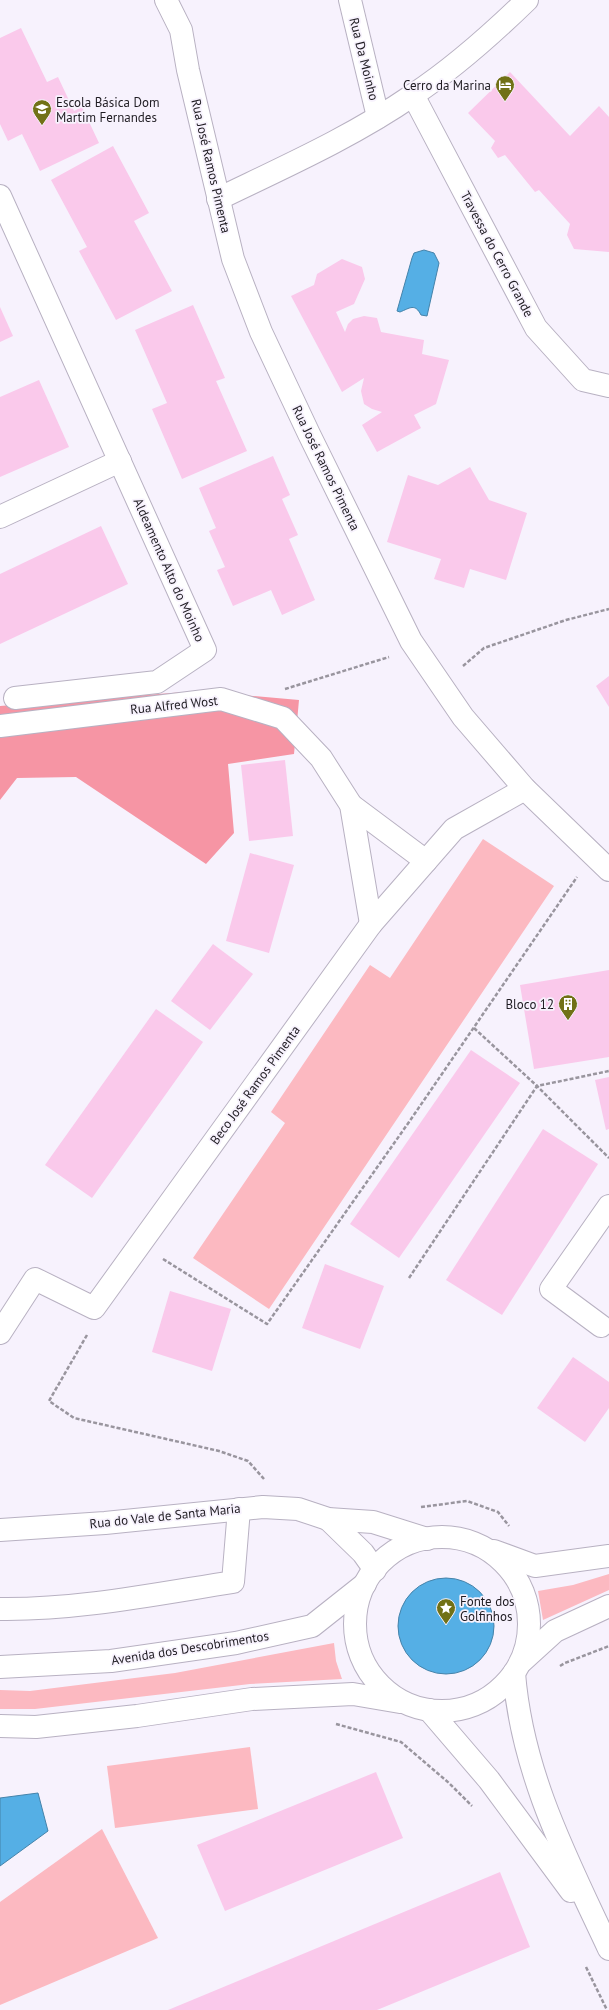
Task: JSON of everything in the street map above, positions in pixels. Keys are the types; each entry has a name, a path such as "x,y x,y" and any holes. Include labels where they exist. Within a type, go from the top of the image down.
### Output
{"street":[{"name":"Rua José Ramos Pimenta","path":"166,0 181,30 188,70 233,259 261,332 308,434 416,649 463,718 525,789 609,870"},
{"name":"Rua Da Moinho","path":"350,0 378,117"},
{"path":"218,199 316,152 378,117 413,95 501,25 527,0"},
{"name":"Travessa do Cerro Grande","path":"413,95 536,328 583,380 609,386"},
{"name":"Aldeamento Alto do Moinho","path":"0,196 205,650 157,682 15,698"},
{"path":"0,517 120,461"},
{"name":"Rua Alfred Wost","path":"0,726 221,699 283,718 321,758 351,805 371,924"},
{"name":"Beco José Ramos Pimenta","path":"94,1308 371,924 454,829 525,789"},
{"path":"351,805 426,862"},
{"path":"601,1326 551,1289 609,1206"},
{"path":"0,1333 35,1279 94,1308"},
{"name":"Rua do Vale de Santa Maria","path":"0,1530 105,1523 263,1507 298,1509 328,1519 373,1522 427,1539"},
{"path":"0,1609 47,1609 125,1600 232,1582 239,1509"},
{"name":"Rua do Vale de Santa Maria","path":"328,1519 363,1553 370,1577"},
{"path":"405,1703 385,1690 370,1673 360,1652 355,1629 357,1606 370,1577 389,1555 407,1544 427,1539 452,1538 476,1544 535,1566 609,1556"},
{"path":"476,1544 500,1559 518,1580 528,1607 529,1635 518,1668 516,1702 532,1772 548,1817 606,1941"},
{"name":"Avenida dos Descobrimentos","path":"0,1667 111,1662 236,1643 312,1626 370,1577"},
{"path":"0,1726 36,1727 137,1716 252,1699 353,1694 405,1703 429,1710 453,1710 477,1704 498,1691 518,1668 555,1631 609,1606"},
{"path":"429,1710 489,1780 606,1941"}],"path":[{"path":"441,684 484,648 566,620 609,609"},
{"path":"291,686 416,649"},
{"path":"140,1244 267,1324 474,1028 593,854"},
{"path":"474,1028 537,1086 609,1158"},
{"path":"409,1278 537,1086 609,1071"},
{"path":"94,1308 88,1333 49,1401 74,1418 212,1449 248,1461 264,1477 263,1507"},
{"path":"559,1667 565,1663 609,1646"},
{"path":"334,1724 401,1742 450,1783 477,1811"},
{"path":"584,1962 607,2010"}],"shaded area":[{"path":"198,691 299,700 294,754 228,764 234,833 206,864 76,777 17,778 0,800 0,706"},
{"path":"483,839 554,886 269,1309 193,1258 285,1123 271,1112 370,965 390,978"},
{"path":"609,1574 609,1590 543,1620 538,1591 573,1585"},
{"path":"334,1643 336,1661 342,1679 250,1684 35,1709 0,1709 0,1690 30,1691 175,1673"},
{"path":"250,1747 258,1809 115,1828 107,1766"},
{"path":"102,1829 158,1938 0,2005 0,1902"}],"water":[{"path":"424,250 434,253 439,263 427,316 421,315 417,309 414,308 409,308 400,312 397,311 414,253"},
{"name":"Fonte dos Golfinhos","path":"446,1578 464,1582 473,1586 480,1592 486,1599 490,1608 494,1626 490,1644 486,1653 480,1660 473,1666 464,1670 446,1674 428,1670 419,1666 412,1660 406,1653 402,1644 398,1626 402,1608 406,1599 412,1592 419,1586 428,1582"},
{"path":"38,1793 48,1831 0,1866 0,1798"}],"building":[{"path":"21,28 47,82 58,77 74,111 82,107 99,143 40,171 22,134 8,141 0,124 0,38"},
{"path":"510,72 570,136 599,106 609,117 609,252 574,249 567,235 570,224 539,190 535,192 505,155 498,158 491,148 495,141 468,113"},
{"path":"113,146 149,213 134,221 172,291 116,320 79,251 87,247 51,180"},
{"path":"342,259 362,267 365,279 354,304 336,312 345,332 348,324 353,319 364,316 377,318 381,332 424,340 422,354 449,360 436,404 414,415 421,428 377,452 362,425 382,412 372,409 364,404 361,391 364,378 342,392 291,296 314,285 317,274"},
{"path":"193,305 225,378 216,381 247,451 182,479 152,409 167,403 135,330"},
{"path":"0,307 13,336 0,342"},
{"path":"39,380 69,447 0,477 0,397"},
{"path":"273,456 290,495 282,499 298,535 289,539 315,600 282,615 271,590 233,606 217,570 225,567 209,531 216,528 199,488"},
{"path":"470,467 489,500 527,513 506,580 470,569 464,588 434,579 441,559 387,542 408,475 438,485"},
{"path":"101,526 128,584 0,644 0,574"},
{"path":"609,676 609,707 596,686"},
{"path":"285,760 293,836 249,841 241,765"},
{"path":"250,853 294,865 269,953 226,941"},
{"path":"213,944 253,974 210,1030 171,1001"},
{"name":"Bloco 12","path":"609,970 609,1057 534,1069 520,985"},
{"path":"156,1009 203,1042 92,1198 45,1165"},
{"path":"471,1050 520,1083 399,1258 350,1224"},
{"path":"609,1077 609,1129 606,1130 595,1080"},
{"path":"543,1129 598,1164 502,1315 446,1280"},
{"path":"325,1264 384,1286 360,1349 302,1328"},
{"path":"170,1291 231,1309 212,1371 152,1352"},
{"path":"573,1357 609,1382 609,1408 585,1442 537,1408"},
{"path":"376,1772 403,1838 225,1911 197,1845"},
{"path":"500,1872 530,1947 377,2010 168,2010"}],"place":[{"name":"Cerro da Marina","path":"505,102"},
{"name":"Escola Básica Dom Martim Fernandes","path":"42,126"},
{"name":"Bloco 12","path":"568,1021"},
{"name":"Fonte dos Golfinhos","path":"446,1625"}]}
